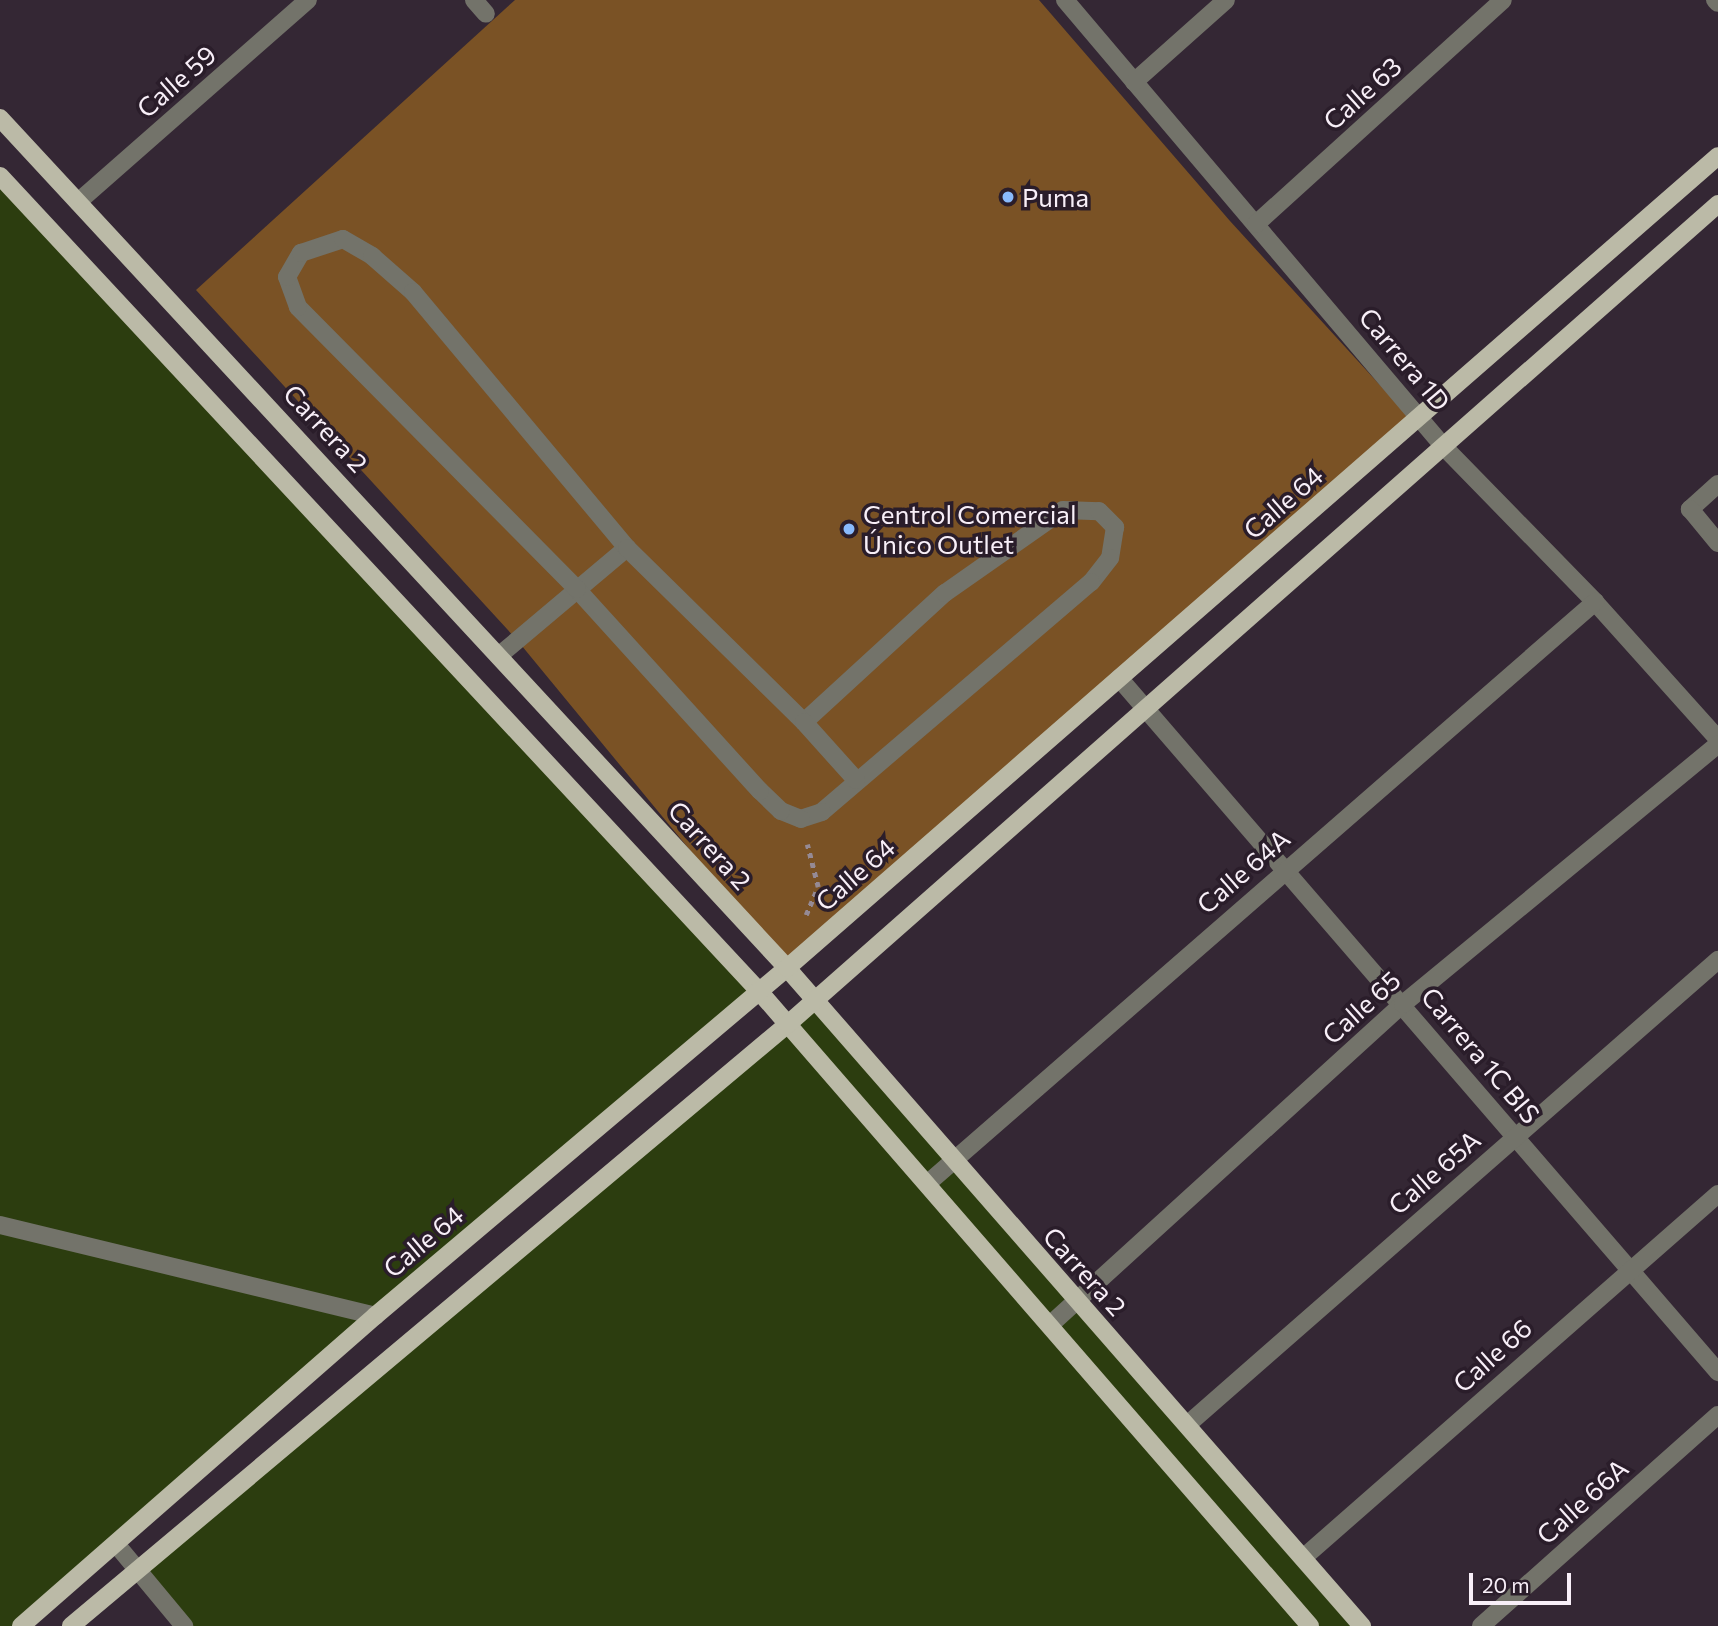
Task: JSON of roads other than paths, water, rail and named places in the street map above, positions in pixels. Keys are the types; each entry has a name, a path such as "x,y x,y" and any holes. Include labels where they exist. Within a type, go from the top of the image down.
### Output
{"main road":[{"name":"Carrera 2","path":"0,118 501,654 787,968 952,1161 1362,1626"},
{"name":"Calle 64","path":"21,1626 375,1316 787,968 1718,156"},
{"path":"0,176 758,990 1051,1324 1310,1626"},
{"path":"71,1626 788,1024 1718,204"}],"street":[{"name":"Calle 59","path":"78,202 308,0"},
{"path":"474,0 486,14"},
{"name":"Carrera 1D","path":"1065,0 1444,447 1595,602 1718,741"},
{"path":"1134,82 1226,0"},
{"name":"Calle 63","path":"1256,224 1503,0"},
{"path":"804,722 945,593 1063,510 1099,510 1115,527 1110,558 1091,582 856,780 822,812 801,819 781,811 760,791 577,589 298,307 287,277 301,253 343,239 372,256 414,292 627,548 804,722 856,780"},
{"path":"1718,484 1690,509 1718,543"},
{"path":"501,654 627,548"},
{"name":"Calle 64A","path":"928,1183 1285,869 1595,602"},
{"name":"Carrera 1C BIS","path":"1119,678 1718,1372"},
{"name":"Calle 65","path":"1051,1324 1403,1004 1718,741"},
{"name":"Calle 65A","path":"1186,1425 1514,1136 1718,961"},
{"name":"Calle 66","path":"1303,1558 1628,1269 1718,1194"},
{"path":"0,1226 375,1316"},
{"name":"Calle 66A","path":"1481,1626 1718,1415"},
{"path":"116,1544 184,1626"}],"place":[{"name":"Puma","path":"1008,197"},
{"name":"Centrol Comercial Único Outlet","path":"849,529"}]}
